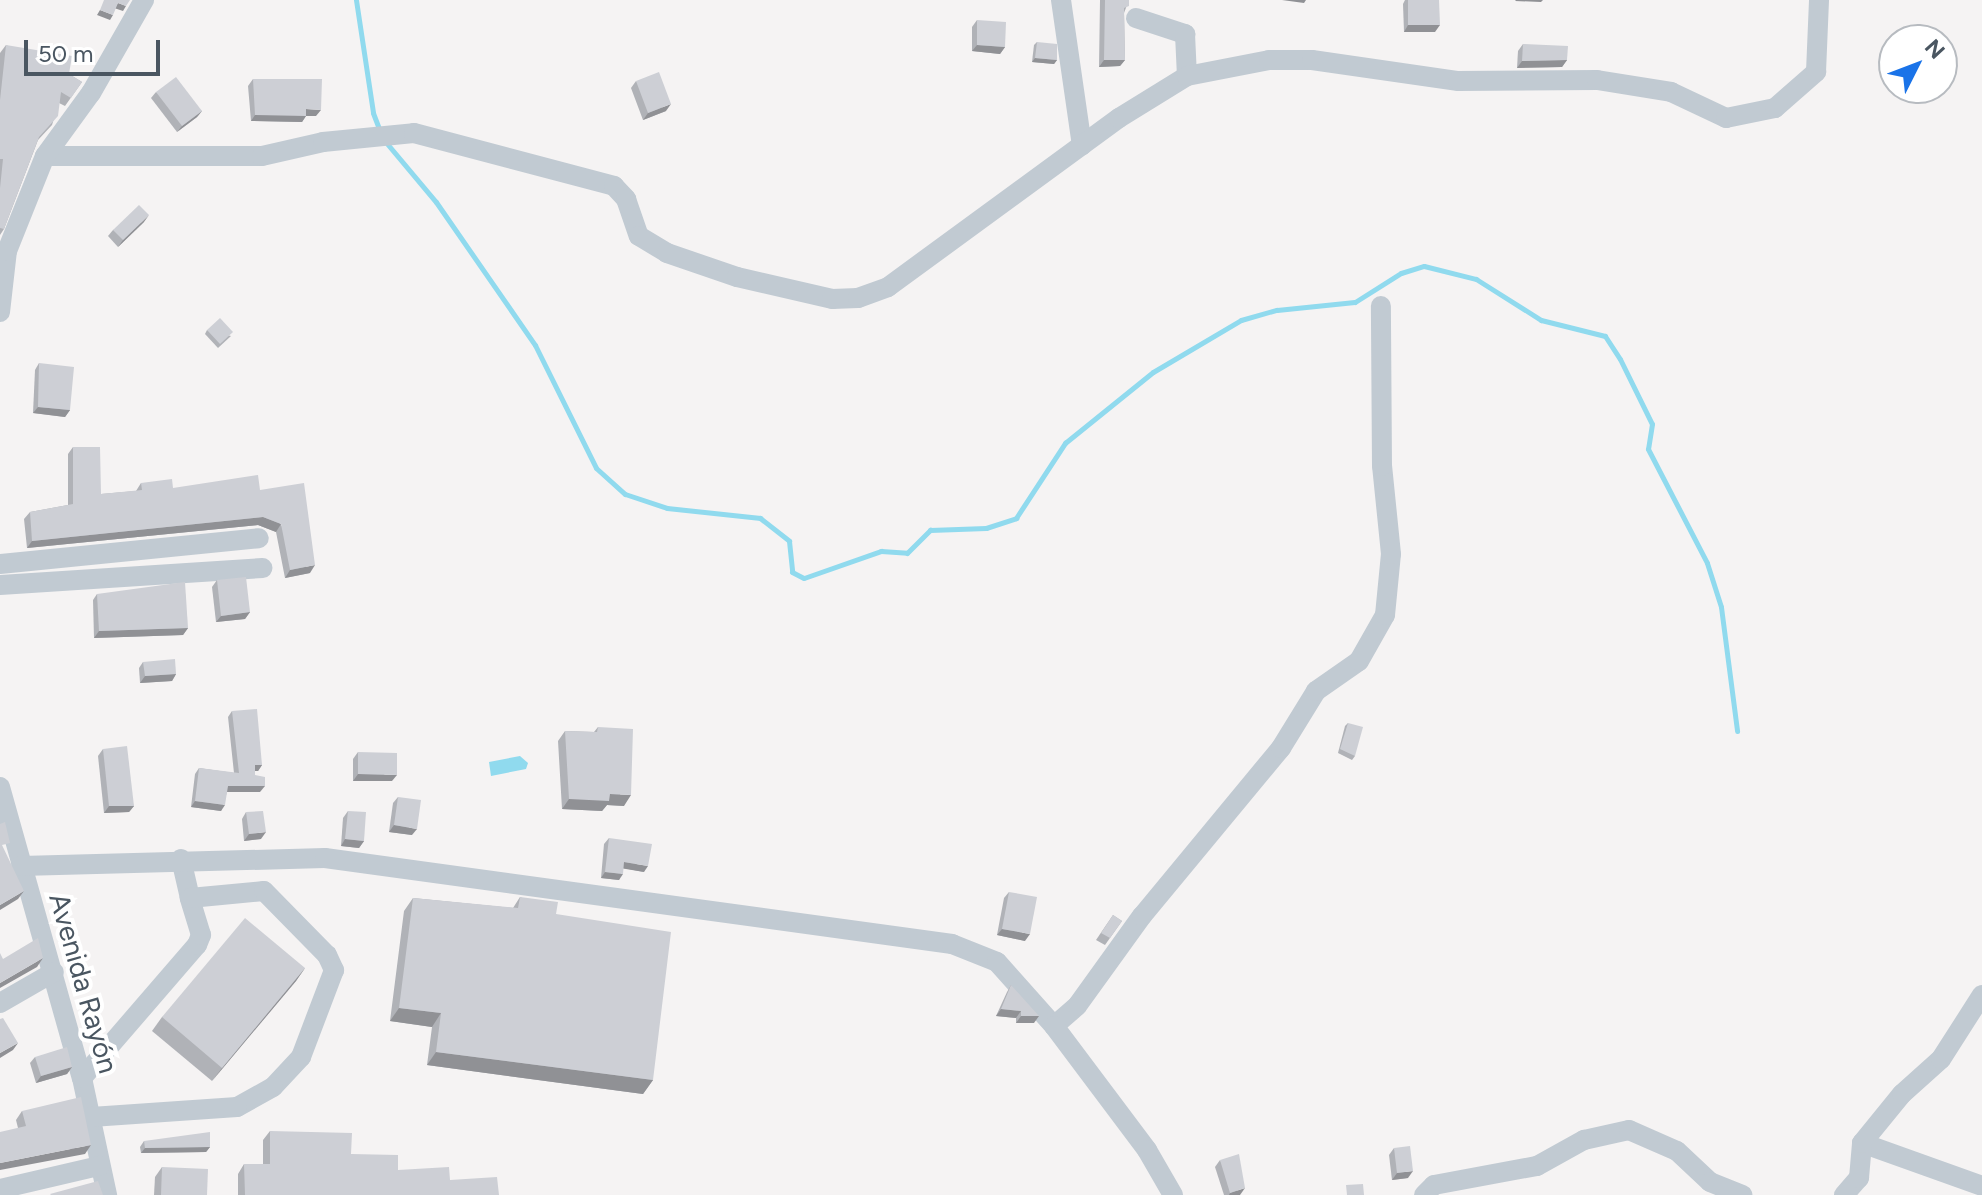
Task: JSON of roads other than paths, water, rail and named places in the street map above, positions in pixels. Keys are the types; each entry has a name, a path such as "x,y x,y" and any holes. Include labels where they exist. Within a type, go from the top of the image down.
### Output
{"street":[{"path":"0,312 4,251 45,156 91,93 144,0"},
{"path":"1061,0 1082,145"},
{"path":"45,156 262,156 323,142 396,132 592,176 614,186 626,199 639,236 667,253 737,277 832,299 858,298 888,287 1082,145 1187,76 1269,60 1312,60 1458,81 1597,80 1671,92 1726,118 1775,108 1816,72 1819,0"},
{"path":"1136,18 1185,34 1187,76"},
{"path":"1054,1026 1077,1006 1142,916 1281,748 1316,691 1359,661 1385,615 1391,554 1382,466 1381,306"},
{"path":"0,585 259,538"},
{"path":"0,564 66,571 262,568"},
{"name":"Avenida Rayón","path":"1,797 54,972 82,1078 107,1195"},
{"path":"21,866 181,859 325,858 952,944 997,962 1054,1026 1147,1150 1173,1195"},
{"path":"82,1078 197,945 201,935 181,859"},
{"path":"91,1117 237,1107 273,1087 301,1057 334,970 327,955 264,891 190,898"},
{"path":"0,1003 54,972"},
{"path":"1844,1195 1859,1178 1862,1143 1902,1094 1941,1059 1982,995"},
{"path":"1429,1190 1537,1166 1584,1140 1629,1130 1677,1151 1710,1182 1742,1195"},
{"path":"1862,1143 1982,1186"},
{"path":"0,1189 99,1166"}],"water":[{"path":"520,756 528,763 526,769 491,776 489,762"}],"waterway":[{"path":"356,0 373,113 380,131"},
{"path":"384,140 436,202 535,345 596,468 625,494 667,508 760,518 789,541 792,572 804,578 881,551 907,553 930,530 986,528 1016,518 1065,443 1153,372 1241,320 1277,310 1355,302 1401,273 1424,266 1476,279 1541,320 1605,336 1620,359 1652,424 1648,449 1707,563 1721,607 1737,731"}]}
